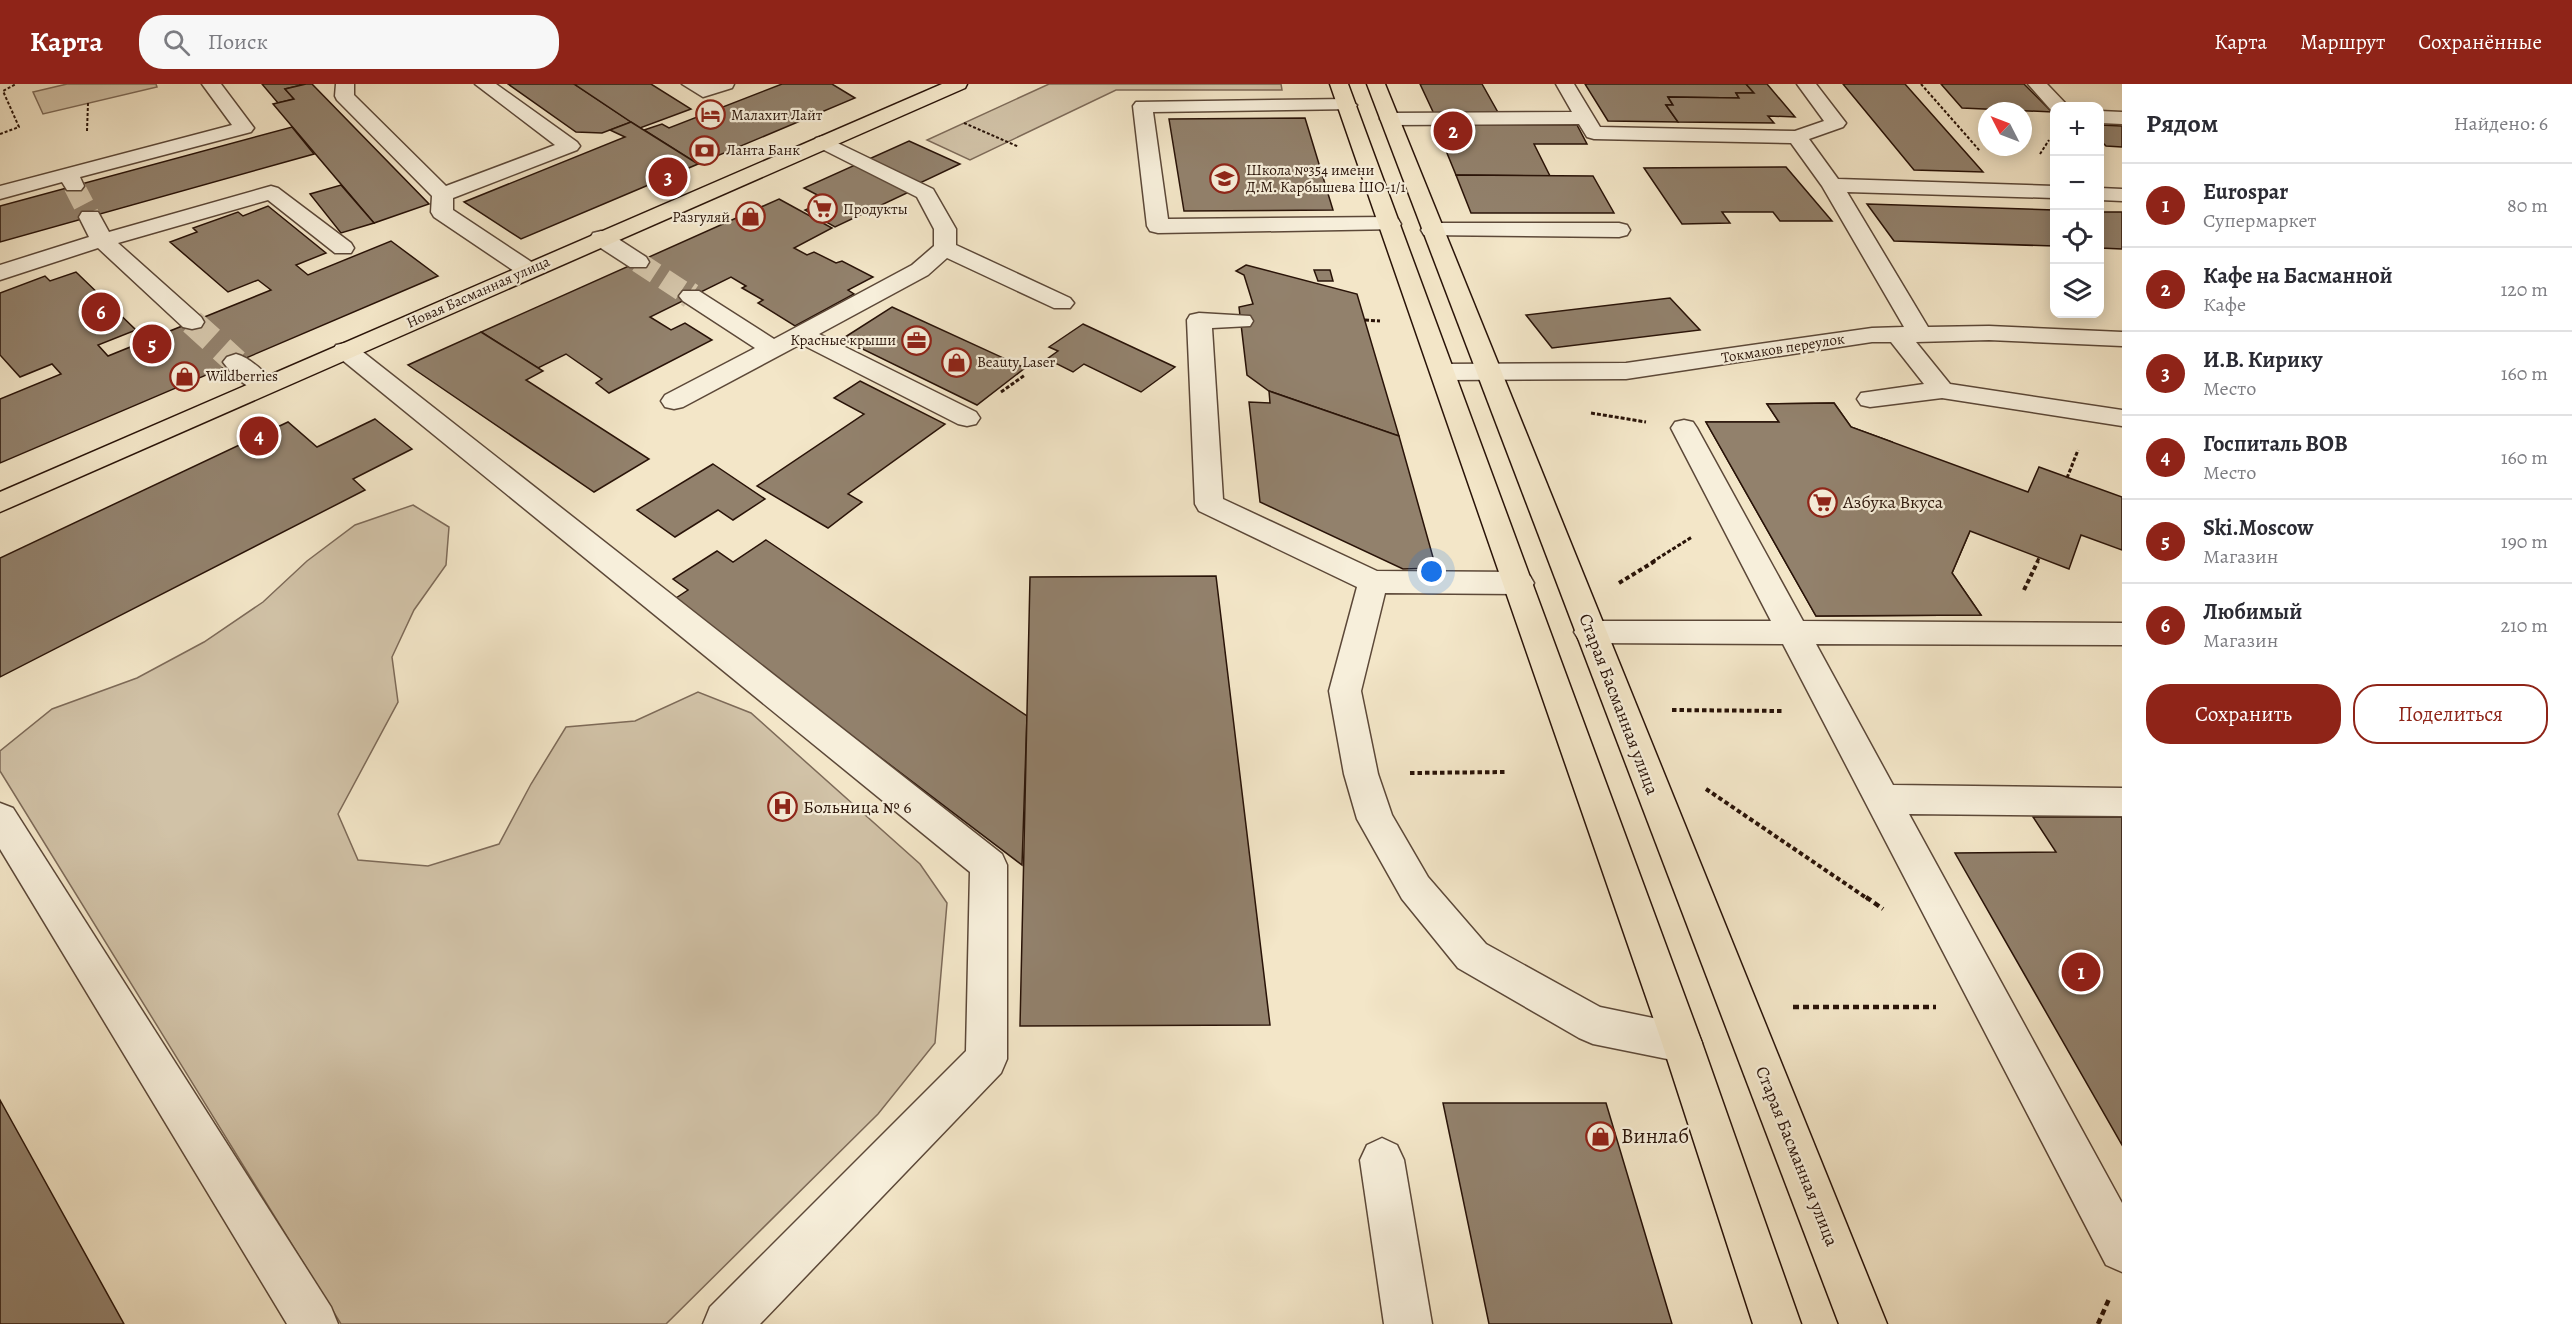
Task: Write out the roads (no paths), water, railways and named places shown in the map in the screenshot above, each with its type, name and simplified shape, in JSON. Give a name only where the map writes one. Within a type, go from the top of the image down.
[{"type":"main road","name":"Новая Басманная улица","points":[[0,503],[601,238],[958,84]]},
{"type":"main road","points":[[1339,84],[1444,372],[1682,1043],[1776,1324]]},
{"type":"main road","name":"Старая Басманная улица","points":[[1376,84],[1863,1324]]},
{"type":"street","points":[[0,193],[71,180],[244,128],[211,84]]},
{"type":"street","points":[[345,84],[344,96],[443,195],[442,212],[528,270]]},
{"type":"street","points":[[443,195],[570,146],[484,84]]},
{"type":"street","points":[[691,84],[703,91],[725,84]]},
{"type":"street","points":[[1565,84],[1594,133],[1797,137],[1836,123],[1806,84]]},
{"type":"street","points":[[2037,84],[2054,102]]},
{"type":"street","points":[[1347,105],[1143,106],[1158,225],[1390,224]]},
{"type":"street","points":[[2104,117],[2122,118]]},
{"type":"street","points":[[1390,119],[1585,118]]},
{"type":"street","points":[[1797,137],[1832,185],[1908,334],[1942,390]]},
{"type":"street","points":[[674,401],[920,270],[945,248],[945,229],[926,193],[823,142]]},
{"type":"street","points":[[1832,185],[2050,192]]},
{"type":"street","points":[[0,273],[102,240],[271,192],[343,248]]},
{"type":"street","points":[[2104,194],[2122,195]]},
{"type":"street","points":[[90,217],[102,240],[192,322]]},
{"type":"street","points":[[1432,230],[1618,230]]},
{"type":"street","points":[[601,238],[638,262]]},
{"type":"street","points":[[945,248],[1062,303]]},
{"type":"street","points":[[691,296],[772,349]]},
{"type":"street","points":[[1241,321],[1199,320],[1209,504],[1373,582],[1519,583]]},
{"type":"street","name":"Токмаков переулок","points":[[1444,372],[1626,371],[1872,335],[1989,333],[2122,339]]},
{"type":"street","points":[[800,334],[967,418]]},
{"type":"street","points":[[345,350],[989,865],[986,1059],[727,1324]]},
{"type":"street","points":[[236,362],[263,386]]},
{"type":"street","points":[[1870,399],[1942,390],[2122,418]]},
{"type":"street","points":[[1684,428],[1795,632],[2122,1249]]},
{"type":"street","points":[[1373,582],[1345,691],[1361,774],[1375,819],[1415,888],[1472,956],[1593,1025],[1682,1043]]},
{"type":"street","points":[[1590,632],[2122,634]]},
{"type":"street","points":[[1883,799],[2122,802]]},
{"type":"street","points":[[0,818],[314,1324]]},
{"type":"street","points":[[1382,1160],[1408,1324]]},
{"type":"tunnel","points":[[74,186],[90,217]]},
{"type":"tunnel","points":[[638,262],[690,296]]},
{"type":"tunnel","points":[[192,322],[236,362]]},
{"type":"place","name":"Малахит Лайт","points":[[710,115]]},
{"type":"place","name":"Кафе на Басманной","points":[[1453,131]]},
{"type":"place","name":"Ланта Банк","points":[[705,150]]},
{"type":"place","name":"И.В. Кирику","points":[[668,177]]},
{"type":"place","name":"Школа №354 имени Д.М. Карбышева ШО-1/1","points":[[1225,179]]},
{"type":"place","name":"Продукты","points":[[822,209]]},
{"type":"place","name":"Разгуляй","points":[[751,217]]},
{"type":"place","name":"Любимый","points":[[101,312]]},
{"type":"place","name":"Красные крыши","points":[[917,340]]},
{"type":"place","name":"Ski.Moscow","points":[[152,344]]},
{"type":"place","name":"Beauty Laser","points":[[956,362]]},
{"type":"place","name":"Wildberries","points":[[185,376]]},
{"type":"place","name":"Госпиталь ВОВ","points":[[259,436]]},
{"type":"place","name":"Азбука Вкуса","points":[[1822,502]]},
{"type":"place","name":"Больница № 6","points":[[782,807]]},
{"type":"place","name":"Eurospar","points":[[2081,972]]},
{"type":"place","name":"Винлаб","points":[[1600,1136]]}]
